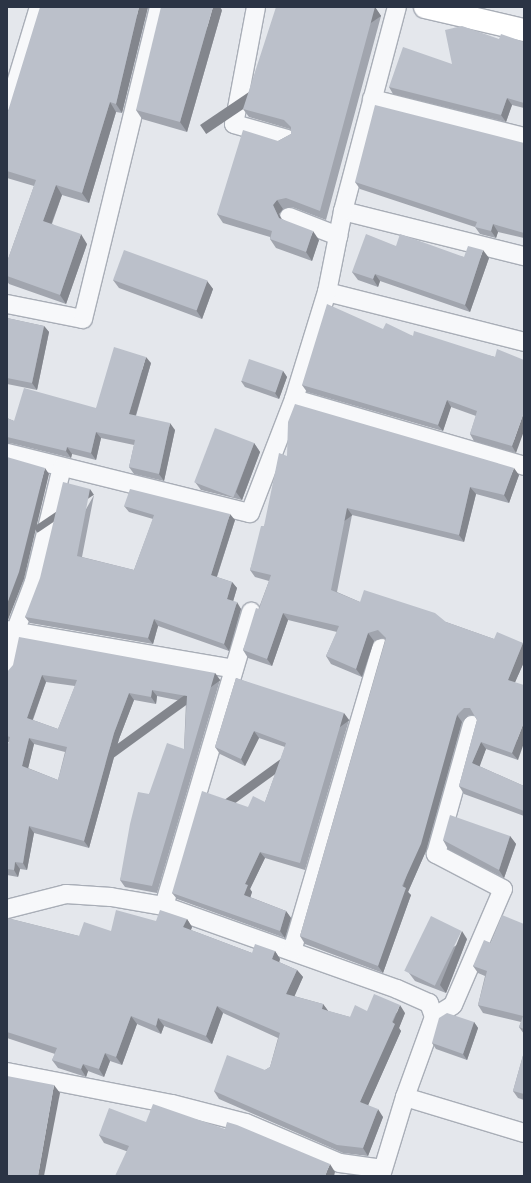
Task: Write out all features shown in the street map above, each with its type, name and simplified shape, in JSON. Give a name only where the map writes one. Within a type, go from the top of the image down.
[{"type":"street","points":[[7,113],[39,7]]},
{"type":"street","points":[[7,304],[83,319],[159,7]]},
{"type":"street","points":[[256,7],[234,124],[287,139]]},
{"type":"street","points":[[7,453],[250,513],[294,399],[327,292],[343,211],[397,7]]},
{"type":"street","points":[[425,7],[524,30]]},
{"type":"street","points":[[372,99],[524,137]]},
{"type":"street","points":[[343,211],[524,256]]},
{"type":"street","points":[[289,217],[338,236]]},
{"type":"street","points":[[327,292],[524,342]]},
{"type":"street","points":[[294,399],[524,466]]},
{"type":"street","points":[[7,670],[11,631],[34,582],[62,467]]},
{"type":"street","points":[[164,906],[251,612]]},
{"type":"street","points":[[11,631],[234,669]]},
{"type":"street","points":[[292,951],[381,648]]},
{"type":"street","points":[[7,1072],[187,1108],[246,1123],[340,1162],[382,1172],[405,1097],[434,1017],[453,1005],[503,889],[436,854],[472,725]]},
{"type":"street","points":[[8,914],[66,894],[111,897],[164,906],[292,951],[429,1003],[434,1017]]},
{"type":"street","points":[[405,1097],[524,1133]]},
{"type":"building","points":[[40,7],[139,7],[116,104],[110,102],[82,193],[56,185],[43,221],[81,234],[60,295],[7,276],[7,262],[36,180],[7,171],[7,111]]},
{"type":"building","points":[[161,7],[213,7],[180,122],[136,110]]},
{"type":"building","points":[[276,7],[375,7],[320,211],[286,198],[277,200],[273,205],[279,218],[313,231],[306,252],[270,239],[272,231],[217,214],[243,130],[278,141],[291,134],[291,127],[284,120],[243,109]]},
{"type":"building","points":[[462,26],[499,39],[501,34],[524,42],[524,103],[507,98],[501,115],[389,87],[403,47],[452,64],[445,30]]},
{"type":"building","points":[[375,105],[524,143],[524,233],[493,224],[491,231],[475,227],[477,222],[355,182]]},
{"type":"building","points":[[366,234],[396,246],[400,234],[464,257],[468,246],[483,250],[465,305],[375,274],[373,279],[352,272]]},
{"type":"building","points":[[124,250],[208,280],[197,311],[113,280]]},
{"type":"building","points":[[327,304],[383,329],[386,323],[413,336],[414,331],[495,357],[497,349],[524,360],[524,412],[512,446],[470,434],[477,411],[447,400],[438,425],[302,385]]},
{"type":"building","points":[[7,318],[44,326],[32,383],[7,378]]},
{"type":"building","points":[[114,347],[146,357],[129,414],[170,423],[159,474],[129,467],[135,440],[96,432],[91,453],[67,447],[66,451],[7,437],[7,418],[14,421],[24,388],[96,408]]},
{"type":"building","points":[[249,359],[283,371],[276,392],[242,381]]},
{"type":"building","points":[[295,404],[514,468],[504,495],[470,487],[459,535],[347,508],[331,590],[360,602],[364,590],[435,613],[446,622],[494,639],[497,632],[523,643],[508,680],[524,685],[524,722],[512,753],[481,742],[472,763],[524,786],[524,811],[459,786],[477,720],[470,708],[464,708],[457,715],[421,844],[402,886],[406,888],[378,966],[300,936],[386,638],[378,630],[368,633],[356,669],[326,656],[339,626],[283,613],[267,659],[243,650],[256,608],[259,609],[271,575],[250,570],[261,526],[264,526],[279,453],[287,456],[288,422]]},
{"type":"building","points":[[215,428],[254,443],[233,497],[194,482]]},
{"type":"building","points":[[7,457],[45,468],[19,572],[7,604]]},
{"type":"building","points":[[63,482],[90,489],[77,556],[134,570],[154,515],[124,506],[130,489],[230,514],[211,575],[232,582],[227,599],[237,602],[224,644],[154,619],[148,638],[25,617],[40,578]]},
{"type":"building","points":[[19,637],[215,673],[152,886],[120,880],[130,824],[138,792],[149,794],[167,743],[184,749],[187,696],[152,690],[151,697],[129,693],[114,733],[84,841],[29,826],[23,863],[15,862],[14,870],[7,869],[7,749],[10,737],[7,736],[7,672],[13,665]],"holes":[[[42,675],[77,680],[58,729],[27,718]],[[29,738],[67,747],[58,780],[22,766]]]},
{"type":"building","points":[[236,678],[344,713],[300,863],[260,852],[245,884],[248,885],[244,895],[286,911],[280,931],[172,893],[202,791],[248,807],[253,796],[265,802],[286,743],[254,731],[241,759],[215,747]]},
{"type":"building","points":[[450,815],[510,836],[499,870],[443,840]]},
{"type":"building","points":[[116,910],[156,921],[160,910],[187,919],[183,927],[252,953],[255,944],[275,951],[272,959],[297,970],[286,994],[323,1004],[322,1009],[350,1017],[355,1005],[367,1011],[374,994],[400,1005],[392,1022],[395,1024],[360,1102],[378,1109],[363,1148],[337,1145],[214,1091],[227,1055],[265,1070],[270,1067],[280,1033],[217,1006],[206,1036],[158,1018],[156,1026],[131,1016],[116,1057],[105,1053],[99,1069],[83,1064],[81,1069],[52,1060],[57,1048],[7,1032],[7,918],[79,936],[84,922],[111,931]]},
{"type":"building","points":[[502,915],[524,924],[524,1029],[519,1027],[523,1016],[478,1005],[487,971],[473,966],[484,940],[491,943]]},
{"type":"building","points":[[431,916],[462,931],[435,986],[404,971]]},
{"type":"building","points":[[447,1013],[474,1022],[463,1054],[432,1043],[439,1018]]},
{"type":"building","points":[[524,1052],[524,1094],[513,1091]]},
{"type":"building","points":[[7,1076],[54,1085],[38,1176],[7,1176]]},
{"type":"building","points":[[153,1104],[225,1129],[227,1122],[237,1125],[330,1164],[325,1176],[115,1176],[129,1146],[99,1135],[109,1108],[146,1122]]}]
